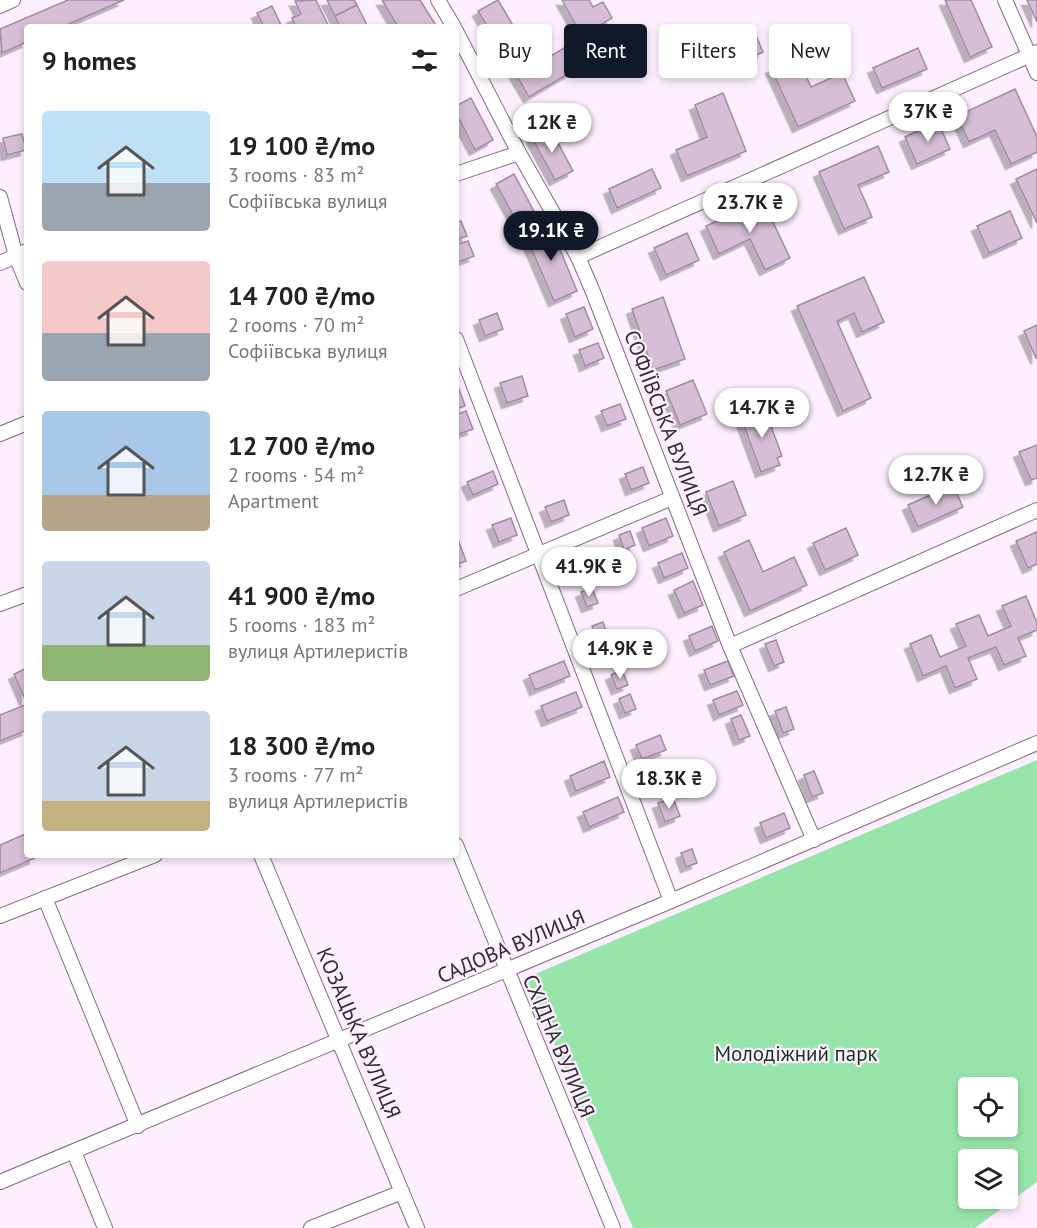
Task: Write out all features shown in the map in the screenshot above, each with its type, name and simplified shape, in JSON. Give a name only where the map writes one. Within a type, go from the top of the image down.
[{"type":"street","points":[[0,6],[13,0]]},
{"type":"street","points":[[438,0],[452,24]]},
{"type":"street","points":[[1005,0],[1033,54],[1037,73]]},
{"type":"street","points":[[578,257],[1033,54]]},
{"type":"street","name":"СОФІЇВСЬКА ВУЛИЦЯ","points":[[462,55],[578,257],[730,646],[814,840]]},
{"type":"street","points":[[459,173],[519,153]]},
{"type":"street","points":[[0,197],[21,253],[24,268]]},
{"type":"street","points":[[0,263],[21,253]]},
{"type":"street","points":[[459,347],[670,901]]},
{"type":"street","points":[[0,434],[24,424]]},
{"type":"street","points":[[459,589],[672,498]]},
{"type":"street","points":[[730,646],[1037,510]]},
{"type":"street","points":[[0,604],[24,595]]},
{"type":"street","name":"САДОВА ВУЛИЦЯ","points":[[0,1182],[506,971],[1037,743]]},
{"type":"street","name":"СХІДНА ВУЛИЦЯ","points":[[459,853],[613,1228]]},
{"type":"street","points":[[0,916],[147,858]]},
{"type":"street","name":"КОЗАЦЬКА ВУЛИЦЯ","points":[[262,858],[417,1228]]},
{"type":"street","points":[[45,898],[138,1126]]},
{"type":"street","points":[[74,1152],[105,1228]]},
{"type":"street","points":[[311,1228],[402,1192]]},
{"type":"green space","name":"Молодіжний парк","points":[[1037,760],[1037,1182],[1018,1196],[1018,1149],[958,1149],[958,1209],[1001,1209],[975,1228],[633,1228],[526,978]]},
{"type":"building","points":[[68,0],[124,0],[69,24],[24,24],[24,43],[2,53],[0,29]]},
{"type":"building","points":[[316,0],[328,24],[295,24],[292,18],[301,14],[295,1]]},
{"type":"building","points":[[327,0],[354,0],[357,5],[335,16]]},
{"type":"building","points":[[382,0],[420,0],[435,24],[396,24]]},
{"type":"building","points":[[498,0],[512,24],[486,24],[478,11]]},
{"type":"building","points":[[562,0],[589,0],[593,7],[603,2],[612,18],[602,24],[575,24]]},
{"type":"building","points":[[945,0],[971,0],[992,47],[970,57]]},
{"type":"building","points":[[1027,0],[1037,0],[1037,22]]},
{"type":"building","points":[[357,5],[366,24],[339,24],[335,16]]},
{"type":"building","points":[[272,6],[281,24],[262,24],[257,13]]},
{"type":"building","points":[[757,38],[763,52],[757,55]]},
{"type":"building","points":[[564,48],[564,76],[529,97],[518,78],[552,78],[552,55]]},
{"type":"building","points":[[918,48],[927,69],[882,88],[873,68]]},
{"type":"building","points":[[776,78],[807,78],[811,87],[831,78],[844,78],[855,101],[798,127]]},
{"type":"building","points":[[1015,89],[1037,137],[1037,152],[1011,164],[995,130],[969,142],[957,116]]},
{"type":"building","points":[[723,93],[746,151],[687,176],[676,150],[707,137],[695,105]]},
{"type":"building","points":[[471,98],[493,140],[475,150],[459,119],[459,104]]},
{"type":"building","points":[[938,122],[950,149],[917,164],[905,137]]},
{"type":"building","points":[[550,128],[573,171],[555,180],[532,138]]},
{"type":"building","points":[[22,134],[24,151],[7,155],[3,138]]},
{"type":"building","points":[[878,146],[889,172],[858,185],[872,217],[844,229],[819,172]]},
{"type":"building","points":[[652,169],[661,188],[617,208],[609,189]]},
{"type":"building","points":[[1037,169],[1037,223],[1016,179]]},
{"type":"building","points":[[514,174],[537,217],[519,226],[496,184]]},
{"type":"building","points":[[762,199],[790,258],[765,270],[750,239],[719,254],[706,226]]},
{"type":"building","points":[[1010,211],[1022,238],[989,253],[977,226]]},
{"type":"building","points":[[459,221],[461,221],[467,236],[459,239]]},
{"type":"building","points":[[550,225],[577,291],[554,301],[525,234]]},
{"type":"building","points":[[687,233],[699,260],[666,275],[654,248]]},
{"type":"building","points":[[468,241],[474,256],[459,262],[459,244]]},
{"type":"building","points":[[864,277],[884,322],[862,332],[854,313],[837,321],[871,398],[843,411],[797,306]]},
{"type":"building","points":[[663,297],[685,359],[653,370],[632,309]]},
{"type":"building","points":[[584,307],[593,329],[575,337],[566,314]]},
{"type":"building","points":[[497,313],[503,329],[485,336],[479,320]]},
{"type":"building","points":[[1037,325],[1037,358],[1036,358],[1024,331]]},
{"type":"building","points":[[598,343],[604,358],[585,366],[579,350]]},
{"type":"building","points":[[522,376],[528,396],[507,403],[500,383]]},
{"type":"building","points":[[693,380],[707,414],[680,425],[666,391]]},
{"type":"building","points":[[459,389],[465,406],[459,408]]},
{"type":"building","points":[[620,404],[626,419],[607,426],[601,411]]},
{"type":"building","points":[[764,407],[782,456],[777,458],[780,465],[761,472],[740,415]]},
{"type":"building","points":[[466,411],[473,429],[459,434],[459,414]]},
{"type":"building","points":[[1037,445],[1037,478],[1031,480],[1019,452]]},
{"type":"building","points":[[643,467],[649,483],[631,490],[625,474]]},
{"type":"building","points":[[493,471],[498,484],[473,495],[467,482]]},
{"type":"building","points":[[733,481],[746,515],[719,526],[706,492]]},
{"type":"building","points":[[953,485],[963,507],[918,527],[908,505]]},
{"type":"building","points":[[564,500],[569,515],[551,522],[545,507]]},
{"type":"building","points":[[511,518],[517,535],[499,542],[492,525]]},
{"type":"building","points":[[666,518],[673,536],[649,546],[642,528]]},
{"type":"building","points":[[846,528],[858,555],[825,570],[813,543]]},
{"type":"building","points":[[630,531],[635,545],[624,550],[619,535]]},
{"type":"building","points":[[1037,532],[1037,564],[1028,568],[1016,541]]},
{"type":"building","points":[[749,540],[763,572],[794,557],[807,585],[750,611],[724,552]]},
{"type":"building","points":[[459,542],[466,561],[459,564]]},
{"type":"building","points":[[582,549],[588,563],[571,570],[565,556]]},
{"type":"building","points":[[682,553],[688,568],[664,578],[658,563]]},
{"type":"building","points":[[693,581],[703,605],[684,613],[674,590]]},
{"type":"building","points":[[592,588],[598,603],[587,607],[581,592]]},
{"type":"building","points":[[1026,596],[1037,623],[1037,630],[1018,638],[1026,656],[1004,665],[996,647],[968,658],[977,679],[955,688],[946,666],[923,676],[910,644],[931,635],[940,657],[966,646],[956,624],[979,615],[988,636],[1011,626],[1002,606]]},
{"type":"building","points":[[603,622],[608,637],[597,641],[592,626]]},
{"type":"building","points":[[712,626],[718,641],[695,651],[689,636]]},
{"type":"building","points":[[776,640],[784,662],[774,666],[765,644]]},
{"type":"building","points":[[564,661],[570,676],[535,690],[529,675]]},
{"type":"building","points":[[728,661],[734,676],[710,685],[704,670]]},
{"type":"building","points":[[24,669],[24,697],[14,674]]},
{"type":"building","points":[[622,670],[628,685],[617,689],[611,675]]},
{"type":"building","points":[[737,691],[743,705],[719,715],[713,700]]},
{"type":"building","points":[[576,692],[582,707],[547,721],[541,706]]},
{"type":"building","points":[[630,694],[636,709],[625,713],[619,699]]},
{"type":"building","points":[[24,705],[24,731],[0,741],[0,715]]},
{"type":"building","points":[[786,707],[794,729],[783,733],[775,711]]},
{"type":"building","points":[[741,715],[750,736],[739,740],[731,719]]},
{"type":"building","points":[[660,735],[666,750],[642,759],[636,745]]},
{"type":"building","points":[[604,761],[610,777],[576,791],[570,776]]},
{"type":"building","points":[[814,771],[823,793],[812,797],[804,775]]},
{"type":"building","points":[[618,797],[624,812],[589,827],[583,812]]},
{"type":"building","points":[[673,798],[680,816],[665,822],[658,803]]},
{"type":"building","points":[[784,813],[790,828],[766,838],[760,823]]},
{"type":"building","points":[[24,834],[24,858],[35,858],[0,873],[0,845]]},
{"type":"building","points":[[692,849],[697,863],[686,867],[681,853]]}]
